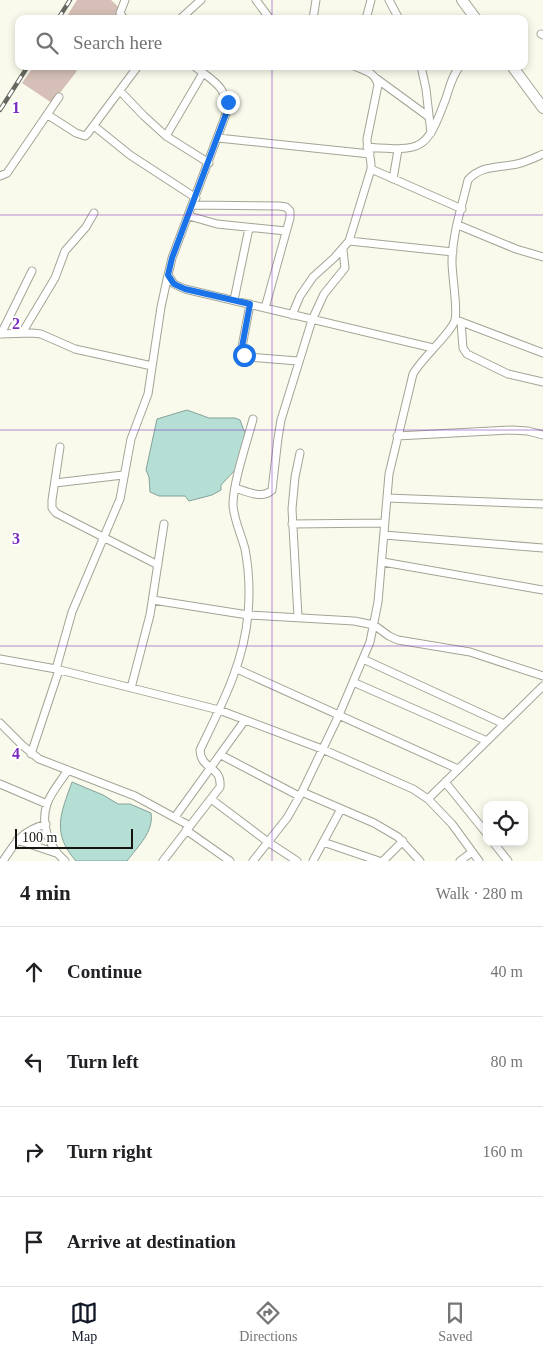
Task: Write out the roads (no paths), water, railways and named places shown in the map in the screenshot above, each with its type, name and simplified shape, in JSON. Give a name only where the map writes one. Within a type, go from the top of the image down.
[{"type":"street","points":[[121,15],[120,13],[125,0]]},
{"type":"street","points":[[184,15],[201,0]]},
{"type":"street","points":[[256,0],[267,15]]},
{"type":"street","points":[[314,15],[316,0]]},
{"type":"street","points":[[367,15],[371,0]]},
{"type":"street","points":[[389,0],[397,15]]},
{"type":"street","points":[[462,0],[473,15]]},
{"type":"street","points":[[48,115],[81,136],[88,133],[135,70]]},
{"type":"street","points":[[31,754],[58,670],[72,612],[120,499],[131,439],[148,394],[161,307],[172,258],[226,114],[228,102],[223,90],[199,70]]},
{"type":"street","points":[[364,70],[372,73],[429,118]]},
{"type":"street","points":[[422,70],[431,134]]},
{"type":"street","points":[[218,138],[369,150],[416,148],[424,143],[431,134],[458,70]]},
{"type":"street","points":[[515,70],[543,108]]},
{"type":"street","points":[[166,136],[203,73]]},
{"type":"street","points":[[292,315],[300,296],[313,277],[343,250],[349,241],[371,169],[368,132],[376,94],[376,78]]},
{"type":"street","points":[[120,91],[166,136],[208,163]]},
{"type":"street","points":[[0,176],[7,172],[48,115],[59,96]]},
{"type":"street","points":[[94,126],[194,202],[286,207],[290,211],[265,308]]},
{"type":"street","points":[[393,178],[398,150]]},
{"type":"street","points":[[543,154],[517,164],[475,172],[468,180],[453,252],[458,321],[463,348],[467,354],[508,374],[543,382]]},
{"type":"street","points":[[371,169],[462,209]]},
{"type":"street","points":[[22,333],[55,278],[64,251],[86,228],[94,213]]},
{"type":"street","points":[[189,216],[207,222],[286,231]]},
{"type":"street","points":[[458,225],[516,249],[543,256]]},
{"type":"street","points":[[234,300],[249,228]]},
{"type":"street","points":[[349,241],[453,252]]},
{"type":"street","points":[[235,488],[261,495],[268,494],[272,490],[278,438],[298,361],[312,320],[324,294],[345,268],[343,250]]},
{"type":"street","points":[[32,271],[1,334],[41,334],[75,349],[152,366]]},
{"type":"street","points":[[168,275],[174,284],[185,289],[432,348]]},
{"type":"street","points":[[250,304],[242,347],[244,355],[298,361]]},
{"type":"street","points":[[253,861],[288,818],[301,794],[363,659],[374,625],[383,562],[389,474],[412,374],[432,348],[458,321]]},
{"type":"street","points":[[458,321],[543,353]]},
{"type":"street","points":[[163,861],[220,787],[218,774],[200,758],[200,750],[237,670],[248,615],[249,580],[244,548],[233,504],[235,488],[253,419]]},
{"type":"street","points":[[397,436],[512,430],[528,431],[543,435]]},
{"type":"street","points":[[60,447],[52,508],[56,513],[158,566]]},
{"type":"street","points":[[298,617],[292,524],[293,493],[300,453]]},
{"type":"street","points":[[55,484],[123,475]]},
{"type":"street","points":[[386,498],[543,504]]},
{"type":"street","points":[[292,524],[385,523]]},
{"type":"street","points":[[131,688],[153,600],[164,524]]},
{"type":"street","points":[[384,535],[543,548]]},
{"type":"street","points":[[383,562],[543,590]]},
{"type":"street","points":[[153,600],[248,615],[354,621],[374,625],[398,640],[470,652],[543,676]]},
{"type":"street","points":[[0,659],[58,670],[219,710],[322,749],[413,789],[428,799],[452,824],[479,861]]},
{"type":"street","points":[[363,659],[504,724]]},
{"type":"street","points":[[237,670],[458,769]]},
{"type":"street","points":[[353,682],[487,741]]},
{"type":"street","points":[[428,799],[543,686]]},
{"type":"street","points":[[175,817],[245,720]]},
{"type":"street","points":[[0,723],[31,754],[39,759],[135,796],[175,817],[230,861]]},
{"type":"street","points":[[221,755],[301,794],[374,823],[403,841],[420,861]]},
{"type":"street","points":[[65,861],[56,853],[49,840],[46,824],[47,804],[68,770]]},
{"type":"street","points":[[445,782],[483,829]]},
{"type":"street","points":[[0,784],[47,804]]},
{"type":"street","points":[[211,799],[268,842],[297,861]]},
{"type":"street","points":[[313,861],[341,809]]},
{"type":"street","points":[[3,861],[17,840],[27,830],[46,824]]},
{"type":"street","points":[[17,840],[56,853]]},
{"type":"street","points":[[383,861],[403,841]]},
{"type":"street","points":[[323,842],[379,861]]},
{"type":"street","points":[[496,846],[508,861]]},
{"type":"street","points":[[460,861],[472,852]]},
{"type":"water","points":[[187,410],[209,418],[235,418],[240,420],[246,436],[235,470],[221,485],[221,490],[212,495],[189,501],[185,496],[159,496],[150,492],[149,477],[146,470],[157,419]]},
{"type":"water","points":[[72,782],[103,795],[118,804],[130,804],[151,813],[148,833],[127,861],[76,861],[68,851],[63,841],[60,823],[64,803]]},
{"type":"railway","points":[[61,15],[70,0]]},
{"type":"railway","points":[[0,110],[25,70]]}]
